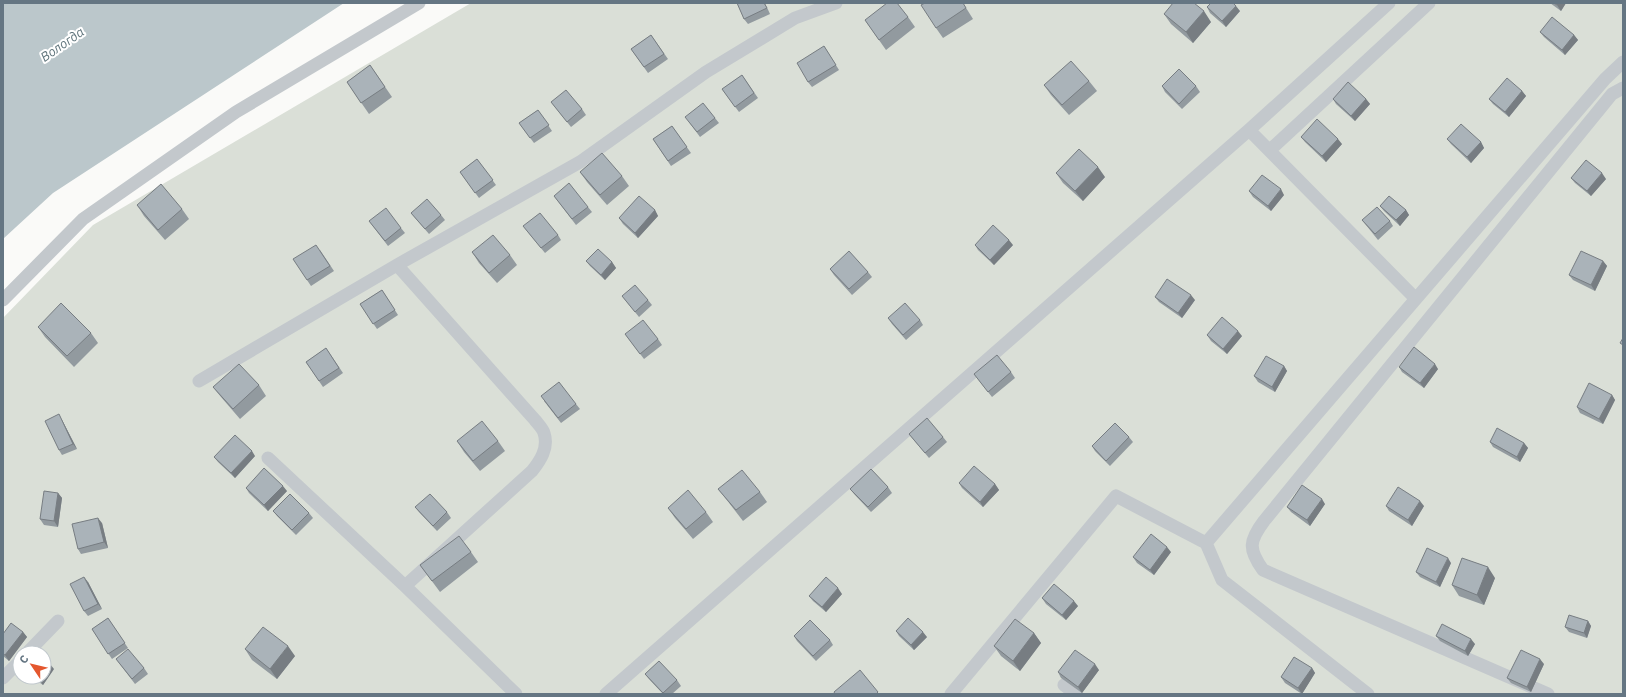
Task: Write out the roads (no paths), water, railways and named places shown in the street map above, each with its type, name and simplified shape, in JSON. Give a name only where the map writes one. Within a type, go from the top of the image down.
[{"type":"lane","points":[[3,300],[83,219],[236,112],[419,3]]},
{"type":"lane","points":[[199,381],[397,265],[580,162],[706,72],[795,18],[836,3]]},
{"type":"lane","points":[[606,694],[1249,130],[1390,3]]},
{"type":"lane","points":[[1270,150],[1429,3]]},
{"type":"lane","points":[[1206,543],[1605,79],[1623,62]]},
{"type":"lane","points":[[1548,694],[1263,570],[1254,558],[1251,544],[1256,532],[1269,515],[1612,94],[1623,88]]},
{"type":"lane","points":[[1249,130],[1416,299]]},
{"type":"lane","points":[[397,265],[535,420],[544,433],[546,445],[541,460],[532,471],[405,586]]},
{"type":"lane","points":[[268,458],[405,586],[516,694]]},
{"type":"lane","points":[[951,694],[1116,496],[1206,543],[1222,580],[1368,694]]},
{"type":"lane","points":[[35,645],[58,621]]},
{"type":"lane","points":[[3,678],[12,669]]},
{"type":"lane","points":[[1064,685],[1076,694]]},
{"type":"water","name":"Вологда","points":[[3,3],[344,3],[53,193],[3,239]]}]
